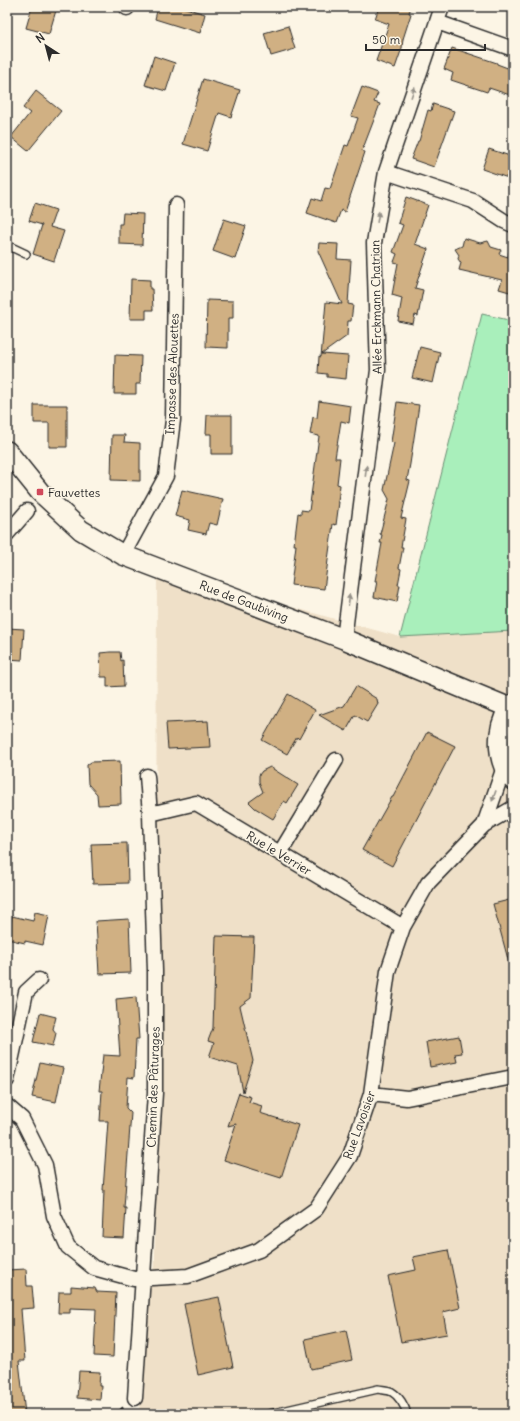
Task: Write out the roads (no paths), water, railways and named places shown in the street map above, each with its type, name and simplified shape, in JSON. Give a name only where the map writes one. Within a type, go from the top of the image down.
[{"type":"main road","name":"Rue de Gaubiving","points":[[7,451],[40,492],[81,530],[123,555],[344,639],[511,706]]},
{"type":"main road","points":[[509,773],[499,747],[501,727],[511,706]]},
{"type":"street","name":"Allée Erckmann Chatrian","points":[[344,639],[378,370],[374,243],[386,172],[442,7]]},
{"type":"street","points":[[437,22],[513,49]]},
{"type":"street","points":[[386,172],[473,201],[504,221],[513,225]]},
{"type":"street","name":"Impasse des Alouettes","points":[[123,555],[166,476],[172,420],[176,205]]},
{"type":"street","points":[[7,534],[27,511]]},
{"type":"street","points":[[280,853],[336,760]]},
{"type":"street","name":"Rue Lavoisier","points":[[484,825],[509,773]]},
{"type":"street","name":"Chemin des Pâturages","points":[[135,1398],[155,1093],[155,971],[150,814],[147,776]]},
{"type":"street","name":"Rue le Verrier","points":[[150,814],[196,803],[403,927]]},
{"type":"street","name":"Rue Lavoisier","points":[[7,1106],[22,1118],[46,1165],[54,1216],[68,1246],[94,1268],[134,1279],[188,1276],[259,1250],[316,1209],[350,1156],[372,1094],[388,971],[403,927],[428,882],[484,825],[513,808]]},
{"type":"street","points":[[7,1080],[26,992],[39,980]]},
{"type":"street","points":[[372,1094],[407,1098],[513,1077]]},
{"type":"lane","points":[[7,245],[26,254]]},
{"type":"lane","points":[[269,1414],[378,1389],[391,1392],[396,1396],[405,1408],[407,1414]]},
{"type":"place","name":"Fauvettes","points":[[40,492]]}]
